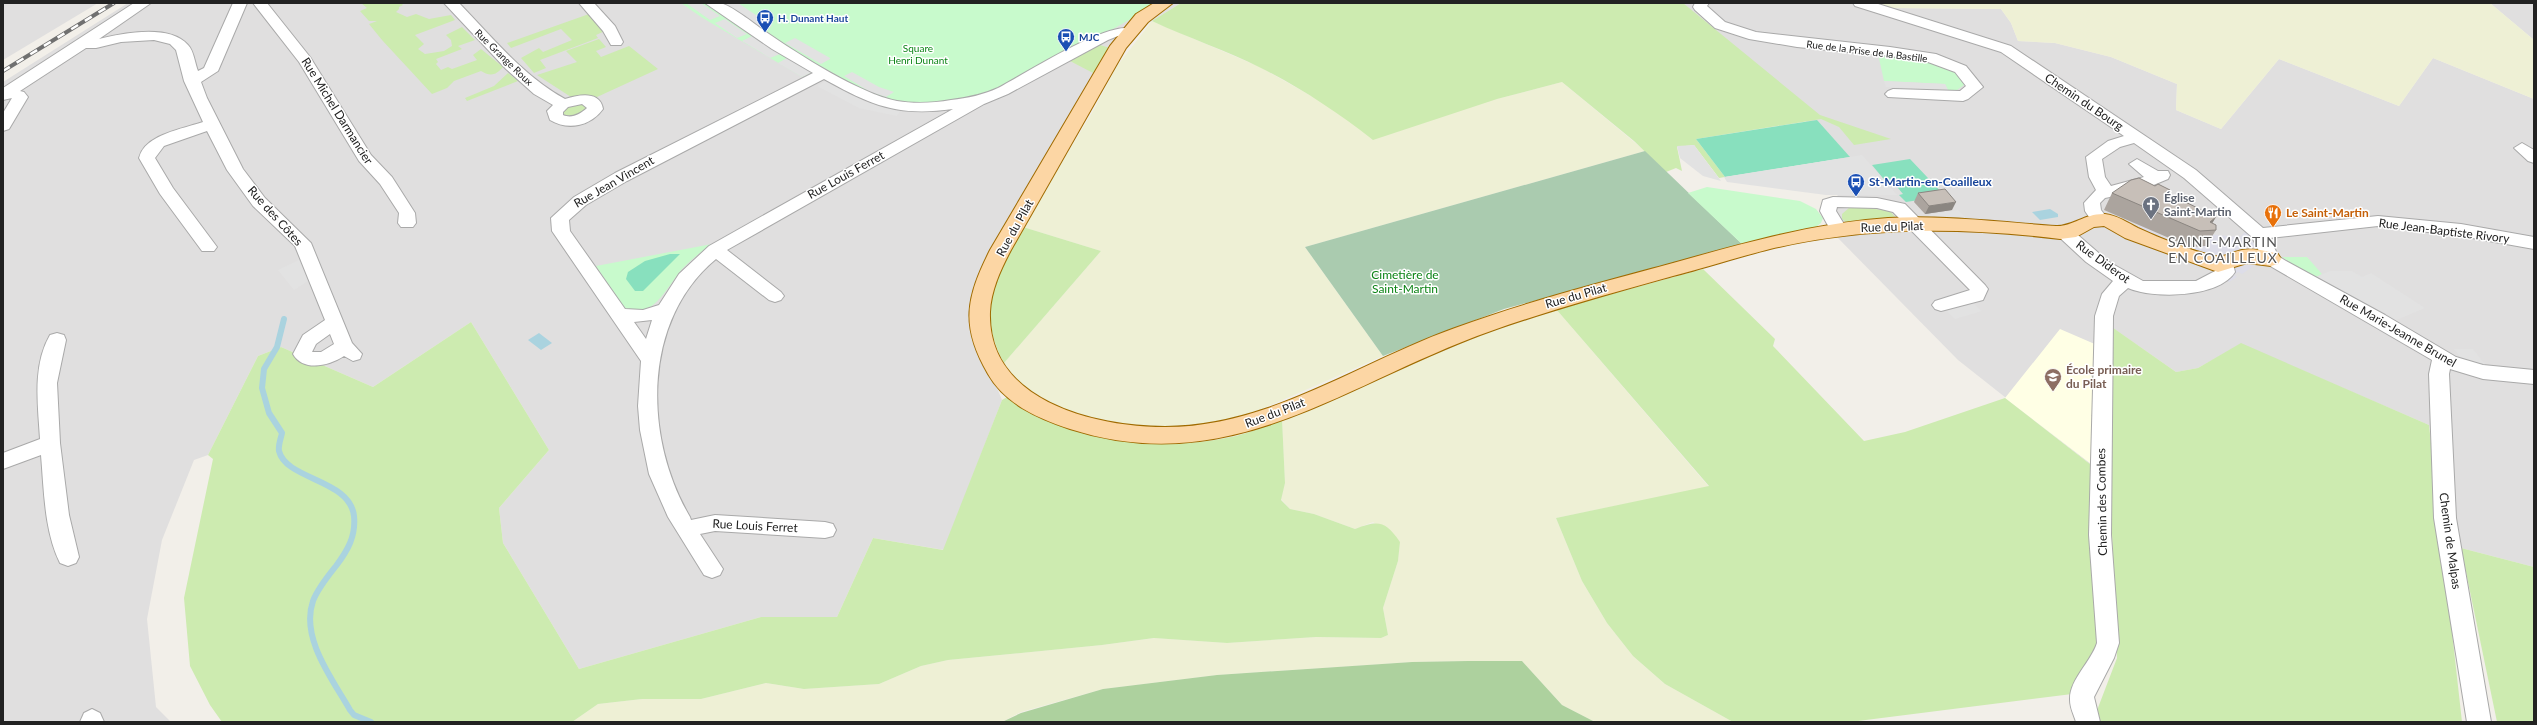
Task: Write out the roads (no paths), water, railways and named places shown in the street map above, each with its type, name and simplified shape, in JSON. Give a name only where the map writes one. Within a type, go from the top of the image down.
[{"type":"main road","name":"Rue du Pilat","points":[[1165,3],[1142,18],[1129,32],[1002,251],[987,281],[979,313],[986,355],[994,372],[1001,380],[1016,394],[1036,406],[1094,428],[1122,434],[1157,436],[1196,435],[1229,429],[1267,418],[1431,346],[1525,311],[1768,245],[1838,229],[1916,225],[1973,226]]},
{"type":"main road","name":"Rue Diderot","points":[[1973,226],[2065,232],[2090,221],[2099,219]]},
{"type":"main road","points":[[2099,219],[2111,221],[2132,233],[2169,245],[2198,259],[2218,265],[2226,264],[2235,258],[2246,256],[2271,259]]},
{"type":"street","points":[[5,94],[144,3]]},
{"type":"street","points":[[192,81],[210,71],[240,3]]},
{"type":"street","name":"Rue Michel Darmancier","points":[[260,3],[305,60],[365,158],[386,181],[407,213],[407,223]]},
{"type":"street","name":"Rue Grange Roux","points":[[451,3],[505,61],[539,91],[563,104]]},
{"type":"street","points":[[586,3],[610,29],[616,42]]},
{"type":"street","points":[[712,3],[777,46],[824,73],[872,99],[898,106],[917,107],[979,101],[1004,92],[1102,37],[1116,32],[1129,32]]},
{"type":"street","name":"Rue de la Prise de la Bastille","points":[[1702,3],[1700,7],[1708,16],[1738,32],[1782,41],[1929,58],[1961,68],[1970,75],[1975,87],[1964,96],[1893,94]]},
{"type":"street","name":"Chemin du Bourg","points":[[1860,3],[1999,46],[2102,113],[2135,138],[2190,174],[2259,234],[2271,259]]},
{"type":"street","name":"Rue des Côtes","points":[[83,44],[96,44],[137,36],[166,37],[175,41],[183,48],[188,58],[192,81],[211,124],[239,175],[259,202],[302,243],[313,266],[334,323],[348,350],[323,358],[313,359],[302,354],[302,348],[308,341],[334,323]]},
{"type":"street","name":"Rue Jean Vincent","points":[[651,361],[561,231],[559,224],[564,213],[580,201],[621,177],[824,73]]},
{"type":"street","points":[[3,126],[20,97],[18,95],[5,94]]},
{"type":"street","name":"Rue Louis Ferret","points":[[712,569],[673,507],[659,474],[652,441],[649,414],[651,361],[666,309],[684,280],[715,250],[979,101]]},
{"type":"street","points":[[917,107],[925,119],[926,131]]},
{"type":"street","points":[[208,247],[166,190],[147,158],[148,154],[158,143],[211,124]]},
{"type":"street","points":[[2106,192],[2094,164],[2096,154],[2114,144],[2135,138]]},
{"type":"street","points":[[2522,148],[2534,158]]},
{"type":"street","points":[[2099,219],[2093,211],[2092,203],[2099,194],[2133,187],[2159,176],[2137,164]]},
{"type":"street","points":[[1838,229],[1828,208],[1829,204],[1841,202],[1890,204],[1906,212],[1916,225],[1979,289],[1977,296],[1941,306]]},
{"type":"street","name":"Rue Jean-Baptiste Rivory","points":[[2259,234],[2359,222],[2378,222],[2461,230],[2534,243]]},
{"type":"street","name":"Rue Diderot","points":[[2065,232],[2125,280],[2147,288],[2193,288],[2220,277],[2226,272],[2226,264]]},
{"type":"street","points":[[715,250],[775,296]]},
{"type":"street","name":"Rue Marie-Jeanne Brunel","points":[[2271,259],[2378,318],[2442,358],[2465,368],[2483,372],[2534,377]]},
{"type":"street","name":"Chemin des Combes","points":[[2088,722],[2082,699],[2084,690],[2106,657],[2108,643],[2100,535],[2104,316],[2111,294],[2125,280]]},
{"type":"street","points":[[619,315],[643,316],[666,309]]},
{"type":"street","points":[[57,340],[49,368],[50,443],[56,509],[60,532],[68,557]]},
{"type":"street","name":"Chemin de Malpas","points":[[2442,358],[2439,374],[2445,518],[2478,722]]},
{"type":"street","points":[[3,461],[50,443]]},
{"type":"street","name":"Rue Louis Ferret","points":[[687,530],[703,524],[715,523],[825,530]]},
{"type":"water","points":[[2050,209],[2058,214],[2058,217],[2040,220],[2032,212]]},
{"type":"water","points":[[539,333],[552,343],[541,350],[528,340]]},
{"type":"waterway","points":[[284,319],[277,347],[264,369],[262,388],[269,413],[282,433],[279,451],[284,461],[293,468],[342,494],[350,504],[354,516],[354,530],[350,542],[340,560],[320,587],[313,601],[310,615],[311,629],[320,658],[350,710],[354,715],[371,722]]},
{"type":"railway","points":[[3,71],[114,3]]},
{"type":"place","name":"H. Dunant Haut","points":[[765,33]]},
{"type":"place","name":"MJC","points":[[1066,52]]},
{"type":"place","name":"St-Martin-en-Coailleux","points":[[1856,197]]},
{"type":"place","name":"Église Saint-Martin","points":[[2151,220]]},
{"type":"place","name":"Le Saint-Martin","points":[[2273,228]]},
{"type":"place","name":"École primaire du Pilat","points":[[2053,392]]},
{"type":"district","name":"SAINT-MARTIN EN COAILLEUX","points":[[2223,250]]},
{"type":"park label","name":"Square Henri Dunant","points":[[918,54]]},
{"type":"park label","name":"Cimetière de Saint-Martin","points":[[1405,282]]}]
